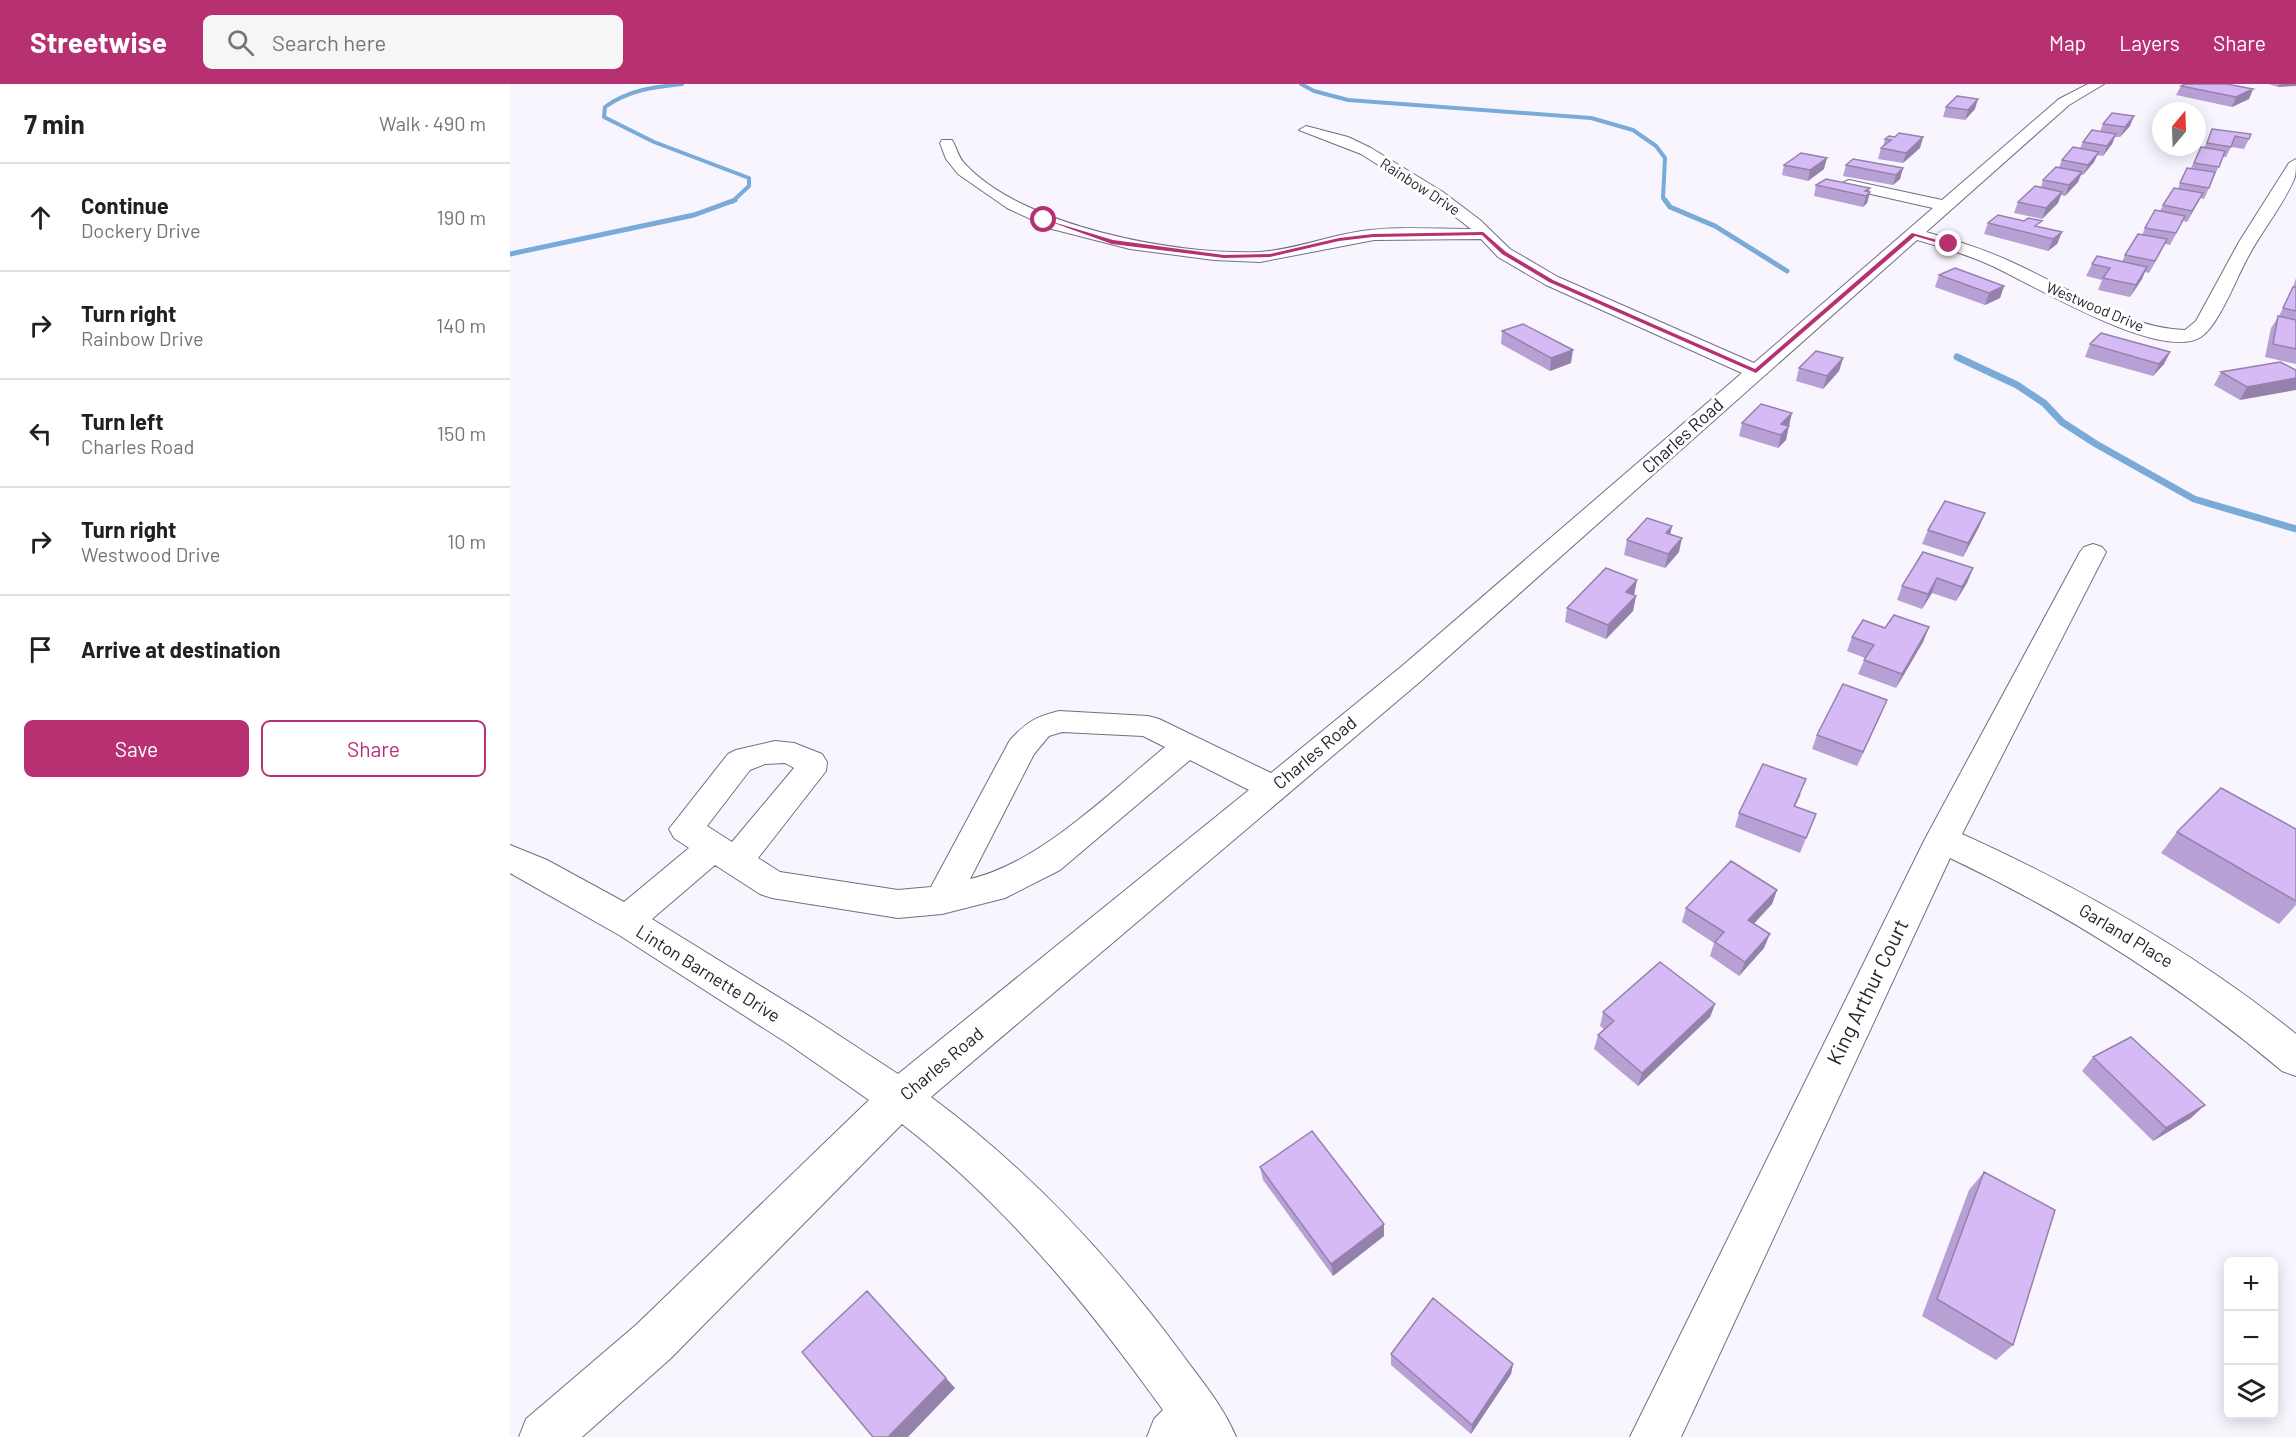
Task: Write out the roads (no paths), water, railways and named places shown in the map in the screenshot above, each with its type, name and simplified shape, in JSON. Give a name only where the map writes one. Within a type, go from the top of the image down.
[{"type":"street","name":"Charles Road","points":[[544,1437],[653,1342],[900,1098],[1412,673],[2064,102],[2098,84]]},
{"type":"street","name":"Rainbow Drive","points":[[1306,129],[1343,140],[1340,140],[1366,151],[1437,195],[1504,253],[1551,281],[1756,371]]},
{"type":"street","points":[[947,143],[950,158],[974,179],[1007,202],[1076,232],[1112,242],[1198,254],[1270,256],[1339,240],[1373,235],[1483,234]]},
{"type":"street","name":"Westwood Drive","points":[[1914,234],[1984,256],[2054,291],[2128,323],[2168,334],[2186,336],[2196,332],[2204,323],[2247,242],[2296,163]]},
{"type":"street","points":[[1849,185],[1947,206]]},
{"type":"street","name":"King Arthur Court","points":[[1655,1437],[1941,838],[2093,552]]},
{"type":"street","points":[[942,900],[1021,747],[1038,729],[1059,721],[1148,726],[1274,788]]},
{"type":"street","points":[[626,922],[725,854],[772,884],[898,904],[942,900],[993,888],[1048,861],[1188,745]]},
{"type":"street","name":"Garland Place","points":[[1941,838],[2025,876],[2113,926],[2191,975],[2296,1058]]},
{"type":"street","name":"Linton Barnette Drive","points":[[510,858],[626,922],[723,982],[900,1098],[959,1144],[1034,1214],[1094,1278],[1151,1351],[1192,1429]]},
{"type":"waterway","points":[[682,84],[632,93],[605,107],[604,117],[654,142],[749,178],[749,186],[734,201]]},
{"type":"waterway","points":[[1301,84],[1314,91],[1348,100],[1591,118],[1633,130],[1656,146],[1665,158],[1663,198],[1666,202]]},
{"type":"waterway","points":[[1665,200],[1670,207],[1715,226],[1787,271]]},
{"type":"waterway","points":[[510,254],[694,215],[734,201]]},
{"type":"waterway","points":[[1957,357],[2017,385],[2044,403],[2062,422],[2096,444],[2194,499],[2296,529]]}]
